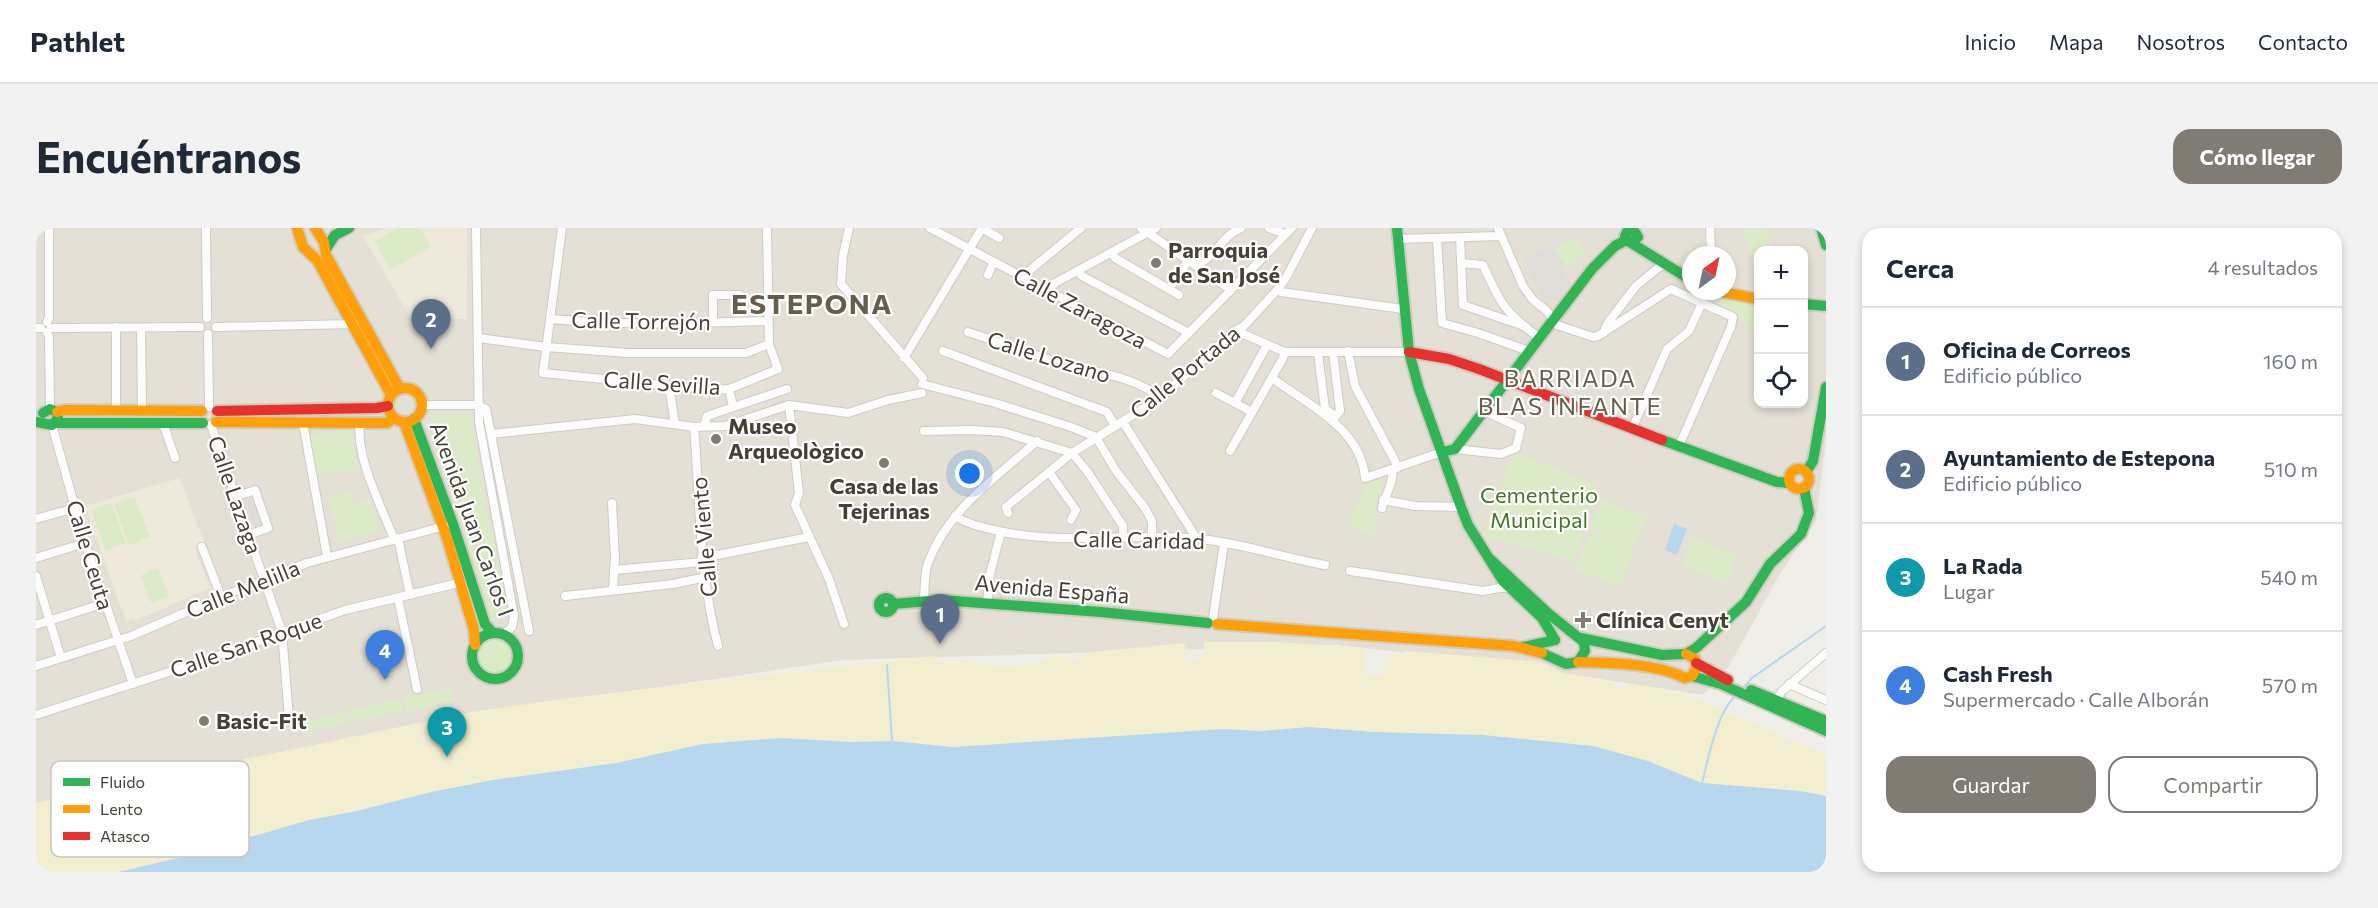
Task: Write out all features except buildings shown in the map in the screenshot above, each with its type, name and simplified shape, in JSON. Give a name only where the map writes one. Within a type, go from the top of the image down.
[{"type":"street","name":"Calle Ceuta","points":[[49,228],[49,318],[44,327],[49,337],[47,417],[85,543],[133,684]]},
{"type":"street","points":[[206,228],[207,318]]},
{"type":"street","points":[[297,228],[303,247],[323,255],[393,397]]},
{"type":"street","points":[[315,228],[321,235],[323,255],[354,324],[393,397]]},
{"type":"street","points":[[323,255],[335,235],[349,228]]},
{"type":"street","points":[[476,228],[476,297],[482,407],[489,476],[511,593],[514,623],[504,634]]},
{"type":"street","points":[[546,347],[562,228]]},
{"type":"street","points":[[479,338],[546,347],[628,353],[746,352],[769,344],[767,228]]},
{"type":"street","points":[[849,228],[843,255],[841,284],[922,381],[1071,427],[1096,437],[1116,471],[1145,508],[1152,521],[1152,537]]},
{"type":"street","name":"Calle Zaragoza","points":[[930,228],[1168,354],[1189,333]]},
{"type":"street","points":[[904,358],[982,228],[999,238]]},
{"type":"street","points":[[1026,279],[1030,270],[1081,228]]},
{"type":"street","points":[[1049,291],[1055,283],[1112,252],[1144,230],[1156,228]]},
{"type":"street","points":[[1197,265],[1205,260],[1230,234],[1241,228]]},
{"type":"street","points":[[1269,228],[1285,234]]},
{"type":"street","points":[[1078,271],[1082,276],[1189,333],[1292,228]]},
{"type":"street","points":[[1455,449],[1599,261],[1631,234],[1648,228]]},
{"type":"street","points":[[1710,228],[1711,246]]},
{"type":"street","points":[[1821,228],[1826,245]]},
{"type":"street","points":[[1144,230],[1231,290]]},
{"type":"street","name":"Calle Portada","points":[[1008,513],[1006,507],[1072,453],[1160,398],[1239,329],[1278,290],[1310,230]]},
{"type":"street","points":[[1555,640],[1542,618],[1504,586],[1491,560],[1468,525],[1461,507],[1409,352],[1403,309],[1398,233],[1437,238],[1460,238],[1499,232],[1523,286],[1533,300],[1547,311],[1557,325],[1593,337],[1671,289],[1731,315],[1734,320],[1679,446]]},
{"type":"street","points":[[1631,234],[1663,264],[1682,275]]},
{"type":"street","points":[[1437,238],[1442,323],[1529,351]]},
{"type":"street","points":[[1460,238],[1463,305],[1524,326]]},
{"type":"street","points":[[1112,252],[1115,258],[1179,295]]},
{"type":"street","points":[[1169,289],[1188,261]]},
{"type":"street","points":[[988,274],[993,262]]},
{"type":"street","points":[[1461,263],[1483,265],[1499,302],[1511,316],[1539,338]]},
{"type":"street","points":[[1604,332],[1606,324],[1636,286],[1663,264]]},
{"type":"street","points":[[1278,290],[1403,309]]},
{"type":"street","points":[[714,322],[713,295],[739,295]]},
{"type":"street","points":[[1736,295],[1754,298]]},
{"type":"street","points":[[1632,429],[1667,349],[1689,331],[1702,303]]},
{"type":"street","points":[[1808,304],[1826,306]]},
{"type":"street","points":[[200,327],[202,321],[207,318]]},
{"type":"street","points":[[200,327],[204,333],[213,332],[216,327],[215,321],[207,318]]},
{"type":"street","name":"Calle Torrejón","points":[[550,319],[585,323],[768,321]]},
{"type":"street","points":[[216,327],[354,324]]},
{"type":"street","points":[[44,327],[200,327]]},
{"type":"street","points":[[116,327],[116,409]]},
{"type":"street","points":[[141,327],[142,409]]},
{"type":"street","points":[[1239,329],[1241,333],[1285,352],[1409,352],[1449,359],[1777,482],[1789,483],[1794,488],[1804,488]]},
{"type":"street","name":"Calle Lozano","points":[[968,332],[1061,363],[1133,382],[1151,390],[1160,398]]},
{"type":"street","name":"Calle Lazaga","points":[[208,334],[210,416],[282,633],[289,718]]},
{"type":"street","name":"Calle Sevilla","points":[[546,347],[543,374],[669,386],[729,389],[778,369],[769,344]]},
{"type":"street","points":[[1234,403],[1267,345]]},
{"type":"street","points":[[943,351],[1107,412],[1114,426]]},
{"type":"street","points":[[1348,351],[1355,386],[1394,469],[1394,477],[1383,504],[1461,507]]},
{"type":"street","points":[[1230,451],[1285,352]]},
{"type":"street","points":[[1333,352],[1340,411],[1334,418]]},
{"type":"street","points":[[1318,353],[1325,409],[1358,450],[1365,478],[1455,449],[1501,454],[1516,447],[1521,428],[1484,411]]},
{"type":"street","points":[[1272,378],[1334,418]]},
{"type":"street","points":[[669,386],[675,424]]},
{"type":"street","points":[[1806,472],[1813,461],[1826,387]]},
{"type":"street","points":[[729,389],[733,406]]},
{"type":"street","points":[[704,426],[707,416],[787,389]]},
{"type":"street","points":[[47,417],[64,410],[142,409],[210,416],[303,423],[387,423],[418,416],[422,405],[415,391],[393,397],[377,408],[210,416],[163,423],[64,424],[47,417]]},
{"type":"street","points":[[491,434],[635,419],[694,427],[725,426],[789,405],[848,413],[888,400],[922,393]]},
{"type":"street","points":[[1216,393],[1252,412]]},
{"type":"street","name":"Avenida Juan Carlos I","points":[[393,397],[448,525],[485,624],[493,633]]},
{"type":"street","points":[[422,405],[482,407]]},
{"type":"street","points":[[789,405],[799,493],[795,505],[829,579],[844,624]]},
{"type":"street","points":[[482,407],[491,434],[529,632]]},
{"type":"street","points":[[1123,422],[1197,539]]},
{"type":"street","points":[[163,423],[175,458]]},
{"type":"street","points":[[303,423],[327,556]]},
{"type":"street","points":[[360,423],[358,435],[362,456],[396,539],[410,595]]},
{"type":"street","name":"Calle Viento","points":[[694,427],[702,560],[718,646]]},
{"type":"street","points":[[924,431],[1003,432],[1072,453],[1123,526],[1123,537]]},
{"type":"street","points":[[924,600],[928,563],[955,516],[1037,441]]},
{"type":"street","points":[[1789,483],[1792,471],[1798,469],[1806,472]]},
{"type":"street","points":[[1049,472],[1076,510],[1071,520]]},
{"type":"street","points":[[1804,488],[1809,481],[1806,472]]},
{"type":"street","points":[[489,476],[499,474]]},
{"type":"street","points":[[1675,673],[1673,663],[1703,643],[1746,602],[1770,564],[1801,534],[1809,513],[1809,503],[1804,488]]},
{"type":"street","points":[[235,496],[255,490],[268,528],[248,535]]},
{"type":"street","points":[[612,503],[613,590]]},
{"type":"street","points":[[36,519],[75,508]]},
{"type":"street","points":[[496,517],[507,515]]},
{"type":"street","name":"Calle Caridad","points":[[955,516],[967,524],[1044,538],[1197,539],[1325,565]]},
{"type":"street","name":"Avenida Juan Carlos I","points":[[448,525],[459,584],[474,630],[474,645]]},
{"type":"street","name":"Calle Melilla","points":[[36,666],[118,641],[264,579],[327,556],[448,525]]},
{"type":"street","points":[[987,603],[990,574],[1001,532]]},
{"type":"street","points":[[614,570],[702,560],[809,537]]},
{"type":"street","points":[[36,558],[85,543]]},
{"type":"street","points":[[1213,622],[1224,543]]},
{"type":"street","points":[[202,547],[221,597]]},
{"type":"street","points":[[1491,560],[1532,599]]},
{"type":"street","points":[[1350,571],[1483,591],[1511,583],[1578,636],[1585,651],[1578,662]]},
{"type":"street","points":[[508,576],[518,574]]},
{"type":"street","points":[[36,576],[61,658]]},
{"type":"street","points":[[565,596],[674,584],[706,577]]},
{"type":"street","name":"Calle San Roque","points":[[36,715],[133,684],[345,610],[459,584]]},
{"type":"street","points":[[511,593],[522,597]]},
{"type":"street","points":[[398,598],[417,689]]},
{"type":"street","name":"Avenida España","points":[[893,604],[924,600],[987,603],[1521,647],[1558,660]]},
{"type":"street","points":[[36,625],[105,603]]},
{"type":"street","points":[[493,633],[504,634],[516,646],[518,657],[512,672],[502,678],[490,678],[477,670],[472,658],[474,645],[480,638],[493,633]]},
{"type":"street","points":[[1723,681],[1692,676],[1681,678],[1675,673],[1615,663],[1566,664],[1558,660],[1553,650],[1555,640],[1562,634],[1640,652],[1683,655],[1723,681],[1826,731]]},
{"type":"street","name":"Avenida España","points":[[1521,647],[1555,640]]},
{"type":"street","points":[[1692,676],[1696,670],[1703,643]]},
{"type":"street","points":[[1777,700],[1780,692],[1826,653]]},
{"type":"street","points":[[1789,684],[1826,700]]},
{"type":"street","points":[[1760,697],[1777,700],[1826,721]]},
{"type":"shaded area","points":[[36,228],[1826,228],[1826,441],[1816,521],[1780,574],[1729,666],[1703,695],[1512,665],[1338,645],[843,660],[592,697],[249,764],[249,761],[51,761],[51,802],[36,805]]},
{"type":"shaded area","points":[[387,228],[467,228],[467,319],[411,319],[363,236]]},
{"type":"shaded area","points":[[1552,245],[1565,267],[1562,270],[1571,285],[1560,299],[1543,299],[1524,261]]},
{"type":"shaded area","points":[[180,478],[204,542],[194,547],[210,588],[135,621],[135,618],[126,622],[85,506]]},
{"type":"shaded area","points":[[262,489],[274,525],[255,531],[244,495]]},
{"type":"green space","points":[[398,228],[420,228],[431,247],[390,270],[375,241]]},
{"type":"green space","points":[[1743,228],[1765,228],[1772,246],[1754,246],[1754,260]]},
{"type":"green space","points":[[1574,237],[1585,255],[1566,267],[1555,249]]},
{"type":"green space","points":[[1719,300],[1754,302],[1754,331],[1735,312],[1717,304]]},
{"type":"green space","points":[[470,413],[490,532],[493,532],[508,614],[492,620],[430,428],[433,422],[430,420],[438,414]]},
{"type":"green space","points":[[351,429],[358,468],[317,475],[310,437]]},
{"type":"green space","name":"Cementerio Municipal","points":[[1514,452],[1597,485],[1574,561],[1483,536]]},
{"type":"green space","points":[[1383,479],[1375,507],[1374,537],[1348,524],[1367,484]]},
{"type":"green space","points":[[350,492],[354,504],[371,500],[379,532],[340,541],[329,497]]},
{"type":"green space","points":[[135,497],[150,537],[129,545],[114,504]]},
{"type":"green space","points":[[1602,499],[1646,518],[1633,548],[1589,529]]},
{"type":"green space","points":[[111,503],[126,543],[106,551],[91,510]]},
{"type":"green space","points":[[1591,533],[1635,551],[1619,587],[1576,569]]},
{"type":"green space","points":[[1693,538],[1737,555],[1727,583],[1682,566]]},
{"type":"green space","points":[[158,568],[169,596],[151,603],[141,575]]},
{"type":"green space","points":[[495,638],[507,643],[512,655],[507,667],[495,672],[483,667],[478,655],[483,643]]},
{"type":"green space","points":[[451,688],[453,701],[406,711],[403,697]]},
{"type":"green space","points":[[399,699],[402,711],[353,722],[350,710]]},
{"type":"green space","points":[[346,711],[349,722],[299,733],[297,723]]},
{"type":"sand","points":[[1204,642],[1276,642],[1365,648],[1364,676],[1384,676],[1385,658],[1393,658],[1393,651],[1402,654],[1405,651],[1542,662],[1564,674],[1610,681],[1615,687],[1623,688],[1629,684],[1685,694],[1826,755],[1826,796],[1800,791],[1702,783],[1593,746],[1483,735],[1374,732],[1310,727],[1261,731],[1223,729],[953,747],[892,741],[851,742],[782,738],[703,744],[616,763],[493,780],[309,820],[249,837],[249,761],[237,761],[471,712],[569,698],[933,656],[942,662],[950,663],[960,658],[989,666],[1004,667],[1033,665],[1053,656],[1073,660],[1092,652],[1184,643],[1188,662],[1204,659]]},
{"type":"sand","points":[[51,800],[51,857],[181,857],[118,872],[36,872],[36,803]]},
{"type":"water","points":[[1674,524],[1687,529],[1677,555],[1665,550]]},
{"type":"water","points":[[1310,727],[1374,732],[1483,735],[1593,746],[1648,761],[1702,783],[1800,791],[1826,796],[1826,872],[118,872],[181,857],[249,857],[249,837],[309,820],[493,780],[616,763],[703,744],[782,738],[851,742],[892,741],[953,747],[1223,729],[1261,731]]},
{"type":"waterway","points":[[1742,689],[1752,678],[1826,626]]},
{"type":"waterway","points":[[887,665],[892,741]]},
{"type":"waterway","points":[[1702,783],[1718,724],[1736,695]]},
{"type":"traffic: fast","points":[[326,249],[335,235],[349,228]]},
{"type":"traffic: fast","points":[[1397,228],[1409,352],[1419,389],[1461,507],[1468,525],[1503,581],[1542,618],[1555,640]]},
{"type":"traffic: fast","points":[[1821,228],[1826,245]]},
{"type":"traffic: fast","points":[[1634,241],[1638,237],[1633,229],[1628,230],[1625,236],[1628,241],[1682,274]]},
{"type":"traffic: fast","points":[[1442,452],[1455,449],[1592,269],[1615,246],[1626,240]]},
{"type":"traffic: fast","points":[[1808,304],[1826,306]]},
{"type":"traffic: fast","points":[[1806,472],[1813,461],[1826,387]]},
{"type":"traffic: fast","points":[[43,413],[50,409],[57,412]]},
{"type":"traffic: fast","points":[[36,422],[52,425],[58,418]]},
{"type":"traffic: fast","points":[[414,419],[453,524],[485,624],[493,633]]},
{"type":"traffic: fast","points":[[56,423],[203,423]]},
{"type":"traffic: fast","points":[[1662,440],[1777,482],[1789,483]]},
{"type":"traffic: fast","points":[[1581,638],[1662,655],[1686,654],[1696,648],[1746,602],[1770,564],[1801,534],[1809,513],[1804,488]]},
{"type":"traffic: fast","points":[[1491,560],[1549,614],[1584,642],[1585,651],[1578,662],[1566,664],[1542,653]]},
{"type":"traffic: fast","points":[[886,598],[891,600],[893,605],[891,610],[886,612],[881,610],[879,605],[881,600],[886,598]]},
{"type":"traffic: fast","points":[[893,604],[941,600],[1208,623]]},
{"type":"traffic: fast","points":[[495,633],[511,640],[518,656],[511,672],[495,679],[479,672],[472,656],[479,640],[495,633]]},
{"type":"traffic: fast","points":[[1523,647],[1555,640]]},
{"type":"traffic: fast","points":[[1692,676],[1721,684],[1826,731]]},
{"type":"traffic: fast","points":[[1751,690],[1826,721]]},
{"type":"traffic: slow","points":[[297,228],[303,247],[317,260],[391,395]]},
{"type":"traffic: slow","points":[[315,228],[324,242],[326,255],[400,389]]},
{"type":"traffic: slow","points":[[1736,295],[1754,298]]},
{"type":"traffic: slow","points":[[405,388],[417,393],[422,405],[417,417],[405,422],[393,417],[388,405],[393,393],[405,388]]},
{"type":"traffic: slow","points":[[57,412],[64,410],[202,411]]},
{"type":"traffic: slow","points":[[216,422],[387,423],[394,418]]},
{"type":"traffic: slow","points":[[404,422],[447,538],[474,630],[475,645]]},
{"type":"traffic: slow","points":[[1795,469],[1803,469],[1809,475],[1809,479],[1809,483],[1803,489],[1795,489],[1789,483],[1789,475],[1795,469]]},
{"type":"traffic: slow","points":[[1217,624],[1514,646],[1542,653]]},
{"type":"traffic: slow","points":[[1578,662],[1661,669],[1685,678],[1692,676],[1697,667],[1695,659],[1686,654]]},
{"type":"traffic: jam","points":[[1409,352],[1449,359],[1479,369],[1662,440]]},
{"type":"traffic: jam","points":[[217,411],[388,406]]},
{"type":"traffic: jam","points":[[1696,663],[1728,680]]},
{"type":"place","name":"Parroquia de San José","points":[[1156,263]]},
{"type":"place","name":"Ayuntamiento de Estepona","points":[[431,349]]},
{"type":"place","name":"Museo Arqueològico","points":[[716,439]]},
{"type":"place","name":"Casa de las Tejerinas","points":[[884,463]]},
{"type":"place","name":"Clínica Cenyt","points":[[1583,620]]},
{"type":"place","name":"Oficina de Correos","points":[[940,644]]},
{"type":"place","name":"Cash Fresh","points":[[385,680]]},
{"type":"place","name":"Basic-Fit","points":[[204,721]]},
{"type":"place","name":"La Rada","points":[[447,757]]},
{"type":"district","name":"ESTEPONA","points":[[812,304]]},
{"type":"district","name":"BARRIADA BLAS INFANTE","points":[[1570,393]]}]
